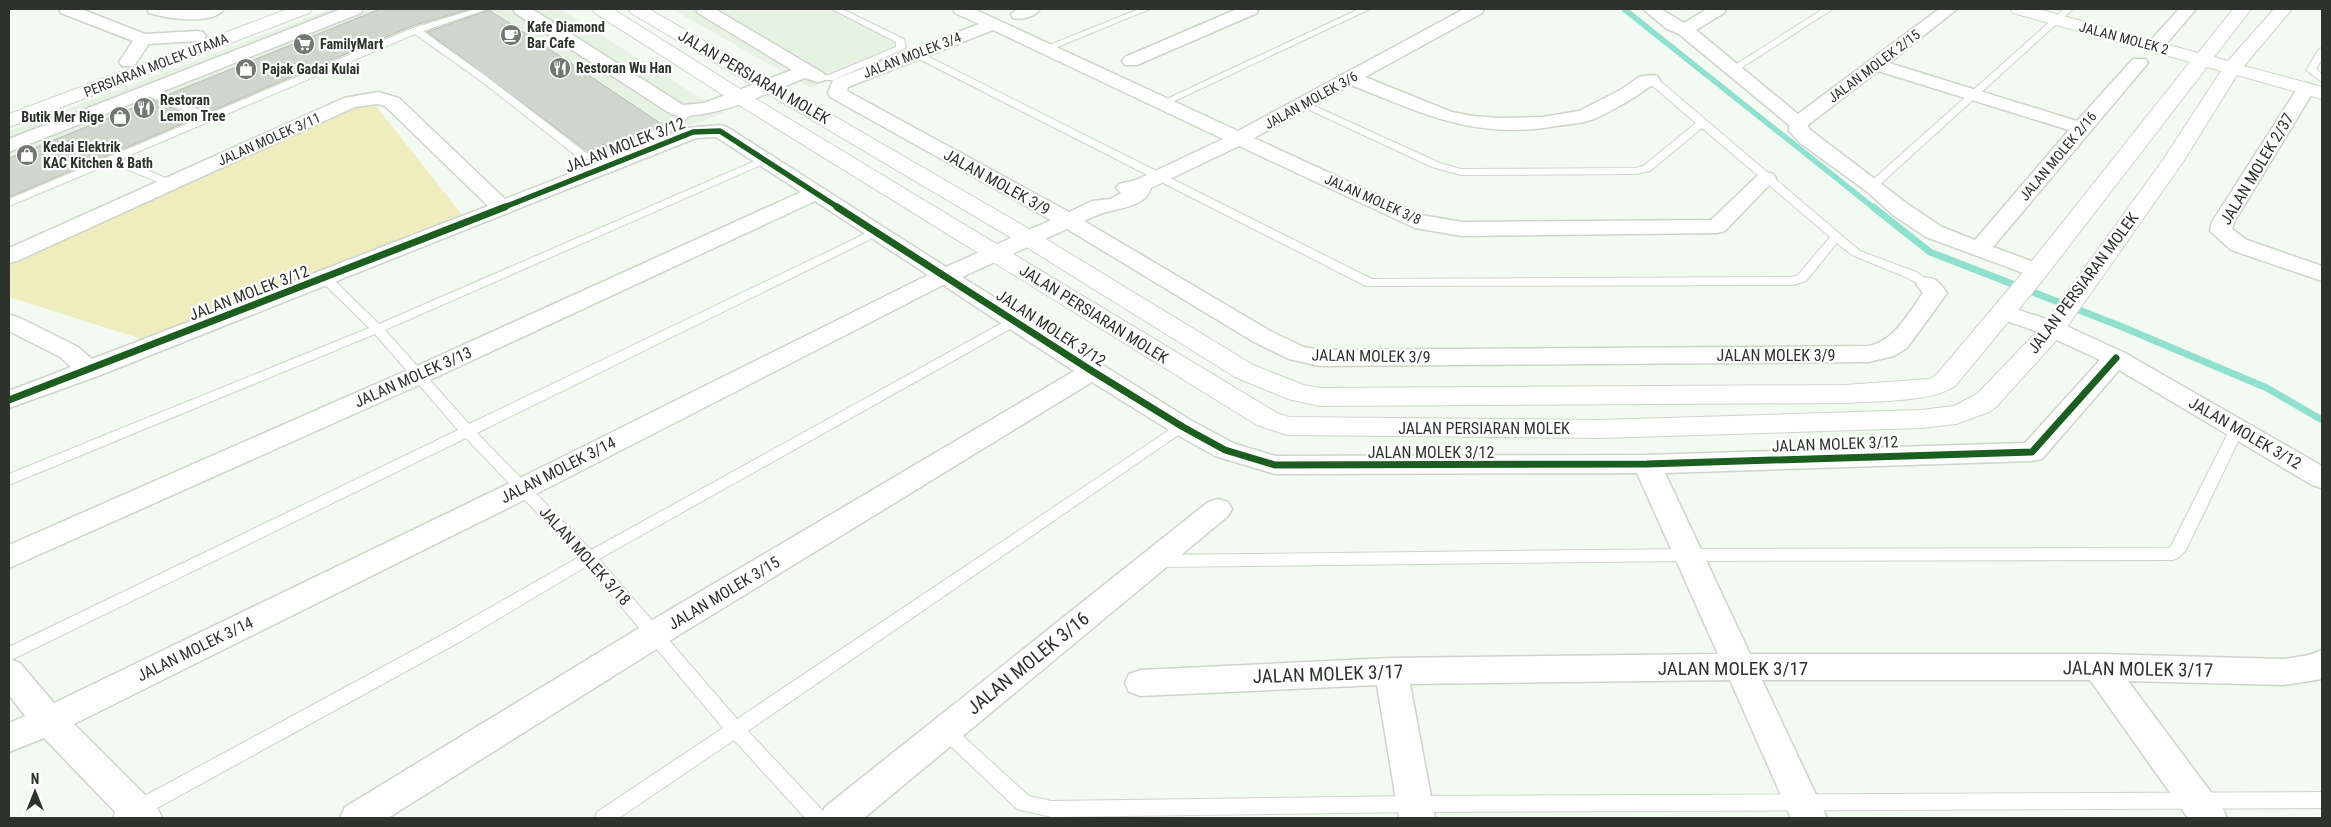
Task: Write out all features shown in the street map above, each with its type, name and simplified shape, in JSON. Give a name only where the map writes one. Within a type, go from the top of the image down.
[{"type":"main road","points":[[9,106],[270,9]]},
{"type":"main road","name":"PERSIARAN MOLEK UTAMA","points":[[9,121],[303,9]]},
{"type":"main road","name":"JALAN PERSIARAN MOLEK","points":[[601,9],[1250,411],[1286,426],[1601,429],[1911,420],[1958,416],[1974,410],[1987,400],[2056,323],[2172,162],[2232,68],[2283,9]]},
{"type":"main road","name":"JALAN PERSIARAN MOLEK","points":[[637,9],[1028,238],[1244,371],[1298,393],[1320,397],[1845,394],[1938,386],[1957,369],[2035,274],[2201,59],[2242,9]]},
{"type":"main road","name":"JALAN MOLEK 2","points":[[2019,9],[2063,14],[2155,46],[2232,68],[2317,87]]},
{"type":"street","points":[[67,9],[143,39],[197,36]]},
{"type":"street","points":[[155,9],[173,16],[192,15],[216,9]]},
{"type":"street","points":[[9,146],[355,9]]},
{"type":"street","points":[[521,9],[678,110],[689,111],[709,108],[768,86],[813,74]]},
{"type":"street","points":[[704,9],[813,74]]},
{"type":"street","name":"JALAN MOLEK 3/8","points":[[961,9],[1415,221],[1462,229],[1718,226],[1766,178]]},
{"type":"street","points":[[1131,61],[1251,9]]},
{"type":"street","points":[[1651,9],[1673,25],[1684,30],[1798,123],[1799,131],[1807,139],[1872,186],[1901,210],[1934,232],[1979,249],[2035,274]]},
{"type":"street","points":[[1684,30],[1718,9]]},
{"type":"street","name":"JALAN MOLEK 2/15","points":[[1798,123],[1949,9]]},
{"type":"street","points":[[2155,46],[2188,9]]},
{"type":"street","name":"JALAN MOLEK 3/6","points":[[1068,220],[1100,206],[1114,205],[1140,192],[1150,181],[1304,105],[1467,10]]},
{"type":"street","name":"JALAN MOLEK 3/4","points":[[837,93],[840,84],[994,24]]},
{"type":"street","points":[[128,62],[143,39]]},
{"type":"street","name":"JALAN MOLEK 2/16","points":[[1979,249],[2081,128],[2139,64]]},
{"type":"street","points":[[1877,65],[2081,128]]},
{"type":"street","points":[[1350,78],[1446,116],[1472,122],[1500,124],[1542,123],[1584,116],[1629,93],[1645,81],[1651,80]]},
{"type":"street","name":"JALAN MOLEK 2/37","points":[[2317,87],[2223,222],[2221,231],[2238,245],[2322,274]]},
{"type":"street","name":"JALAN MOLEK 3/9","points":[[837,93],[1068,220],[1263,337],[1298,354],[1320,358],[1868,354],[1885,351],[1898,343],[1935,293],[1928,284]]},
{"type":"street","name":"JALAN MOLEK 3/11","points":[[9,256],[351,102],[378,98],[392,102],[502,208]]},
{"type":"street","name":"JALAN MOLEK 3/12","points":[[9,400],[325,278],[693,132],[720,131],[1014,321],[1183,427],[1225,450],[1275,465],[1648,464],[2032,452],[2116,358]]},
{"type":"street","name":"JALAN MOLEK 3/13","points":[[9,557],[419,375],[816,193]]},
{"type":"street","name":"JALAN MOLEK 3/14","points":[[9,738],[49,721],[522,489],[944,276],[1068,220]]},
{"type":"street","name":"JALAN MOLEK 3/12","points":[[2008,306],[2056,323],[2322,478]]},
{"type":"street","points":[[9,322],[69,352],[89,370]]},
{"type":"street","name":"JALAN MOLEK 3/15","points":[[358,818],[655,634],[1092,370]]},
{"type":"street","points":[[1648,464],[1805,810]]},
{"type":"street","name":"JALAN MOLEK 3/16","points":[[838,818],[1218,509]]},
{"type":"street","name":"JALAN MOLEK 3/17","points":[[1141,683],[1391,671],[1741,667],[2099,667],[2284,672],[2318,667],[2322,663]]},
{"type":"street","points":[[2099,667],[2203,809]]},
{"type":"street","points":[[1391,671],[1416,811]]},
{"type":"street","points":[[9,672],[49,721],[134,816]]},
{"type":"lane","points":[[9,203],[416,30],[484,9]]},
{"type":"lane","points":[[813,74],[830,78],[901,48],[901,41],[836,9]]},
{"type":"lane","points":[[1048,48],[1146,9]]},
{"type":"lane","points":[[1161,104],[1366,9]]},
{"type":"lane","points":[[1732,70],[1829,9]]},
{"type":"lane","points":[[1872,186],[2063,14]]},
{"type":"lane","points":[[416,30],[484,79],[583,156],[596,156],[633,143],[669,127],[689,111]]},
{"type":"lane","points":[[2317,87],[2310,70],[2322,50]]},
{"type":"lane","points":[[916,54],[1006,98],[1150,181],[1363,280],[1380,284],[1793,280],[1802,278],[1836,237]]},
{"type":"lane","points":[[1651,80],[1657,83],[1856,253],[1912,275],[1928,284]]},
{"type":"lane","points":[[147,92],[210,118]]},
{"type":"lane","points":[[1304,105],[1436,165],[1461,172],[1636,171],[1646,169],[1702,123]]},
{"type":"lane","points":[[112,159],[171,184]]},
{"type":"lane","points":[[9,480],[377,329],[764,160]]},
{"type":"lane","points":[[9,654],[877,232]]},
{"type":"lane","name":"JALAN MOLEK 3/18","points":[[325,278],[377,329],[468,432],[589,558],[735,729],[817,818]]},
{"type":"lane","points":[[134,816],[457,635],[589,558],[1014,321]]},
{"type":"lane","points":[[604,818],[1183,427]]},
{"type":"lane","points":[[1152,561],[2173,554],[2178,550],[2237,429]]},
{"type":"lane","points":[[946,731],[1024,803],[1051,809],[1416,811],[2203,809],[2322,800]]},
{"type":"shaded area","points":[[331,9],[560,9],[724,113],[592,161],[412,34],[9,204],[9,131]]},
{"type":"shaded area","points":[[672,9],[835,9],[909,47],[811,88]]},
{"type":"shaded area","points":[[376,106],[463,216],[145,340],[9,297],[9,264],[350,108]]},
{"type":"building","points":[[380,9],[470,9],[412,26],[209,112],[167,95]]},
{"type":"building","points":[[489,10],[663,125],[615,145],[587,151],[427,32]]},
{"type":"building","points":[[153,100],[196,118],[9,197],[9,158]]},
{"type":"waterway","points":[[1624,9],[1874,208]]},
{"type":"waterway","points":[[1873,207],[1930,252],[2120,326],[2267,388],[2322,420]]},
{"type":"cycle path","points":[[9,400],[325,278],[693,132],[720,131],[1092,371],[1183,427],[1225,450],[1275,465],[1647,464],[2032,452],[2116,358]]},
{"type":"place","name":"Kafe Diamond Bar Cafe","points":[[511,35]]},
{"type":"place","name":"FamilyMart","points":[[304,44]]},
{"type":"place","name":"Restoran Wu Han","points":[[560,68]]},
{"type":"place","name":"Pajak Gadai Kulai","points":[[246,69]]},
{"type":"place","name":"Restoran Lemon Tree","points":[[144,108]]},
{"type":"place","name":"Butik Mer Rige","points":[[120,117]]},
{"type":"place","name":"Kedai Elektrik KAC Kitchen & Bath","points":[[27,155]]}]
